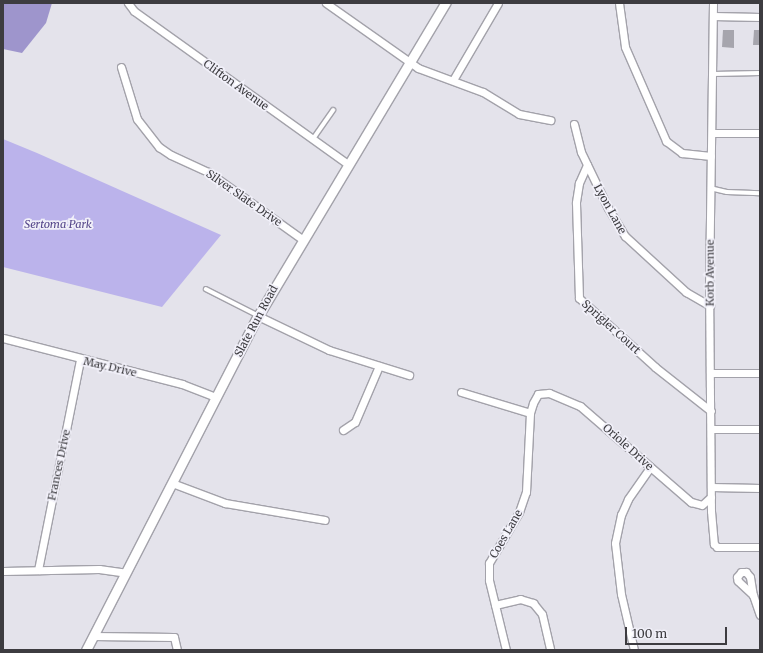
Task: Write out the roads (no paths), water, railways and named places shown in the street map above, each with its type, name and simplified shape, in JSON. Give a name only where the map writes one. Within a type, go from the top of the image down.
[{"type":"street","name":"Clifton Avenue","points":[[128,3],[134,11],[348,164]]},
{"type":"street","points":[[326,3],[409,63],[492,96],[519,114],[550,120]]},
{"type":"street","name":"Slate Run Road","points":[[86,650],[258,316],[302,239],[445,3]]},
{"type":"street","points":[[453,80],[498,3]]},
{"type":"street","points":[[619,3],[625,48],[666,141],[682,153],[711,156]]},
{"type":"street","name":"Korb Avenue","points":[[713,3],[710,306],[711,497],[714,544],[722,548],[760,547]]},
{"type":"street","points":[[713,16],[760,16]]},
{"type":"street","name":"Silver Slate Drive","points":[[121,67],[137,119],[160,147],[171,155],[208,172],[302,239]]},
{"type":"street","name":"Lyon Lane","points":[[574,124],[579,147],[608,208],[628,240],[686,292],[710,306]]},
{"type":"street","points":[[712,133],[760,133]]},
{"type":"street","name":"Sprigler Court","points":[[588,165],[579,183],[576,203],[579,298],[655,367],[711,411]]},
{"type":"street","points":[[258,316],[329,350],[408,375]]},
{"type":"street","name":"May Drive","points":[[3,338],[80,360],[182,384],[216,397]]},
{"type":"street","name":"Frances Drive","points":[[38,570],[80,360]]},
{"type":"street","points":[[343,430],[355,422],[379,366]]},
{"type":"street","points":[[711,373],[760,373]]},
{"type":"street","points":[[461,392],[530,413]]},
{"type":"street","name":"Oriole Drive","points":[[538,394],[549,393],[580,406],[691,502],[702,505],[711,497]]},
{"type":"street","name":"Coes Lane","points":[[506,650],[489,580],[489,563],[519,512],[526,492],[530,413],[538,394]]},
{"type":"street","points":[[711,429],[760,429]]},
{"type":"street","points":[[634,650],[621,594],[615,543],[626,504],[650,467]]},
{"type":"street","points":[[172,484],[225,504],[325,520]]},
{"type":"street","points":[[711,487],[760,488]]},
{"type":"street","points":[[3,572],[99,569],[126,573]]},
{"type":"street","points":[[753,595],[760,615]]},
{"type":"street","points":[[495,605],[520,599],[533,603],[542,614],[550,650]]},
{"type":"street","points":[[93,636],[174,637],[177,650]]},
{"type":"lane","points":[[713,74],[760,73]]},
{"type":"lane","points":[[313,139],[333,110]]},
{"type":"lane","points":[[710,188],[726,192],[760,193]]},
{"type":"lane","points":[[206,289],[258,316]]},
{"type":"park label","name":"Sertoma Park","points":[[58,224]]}]
